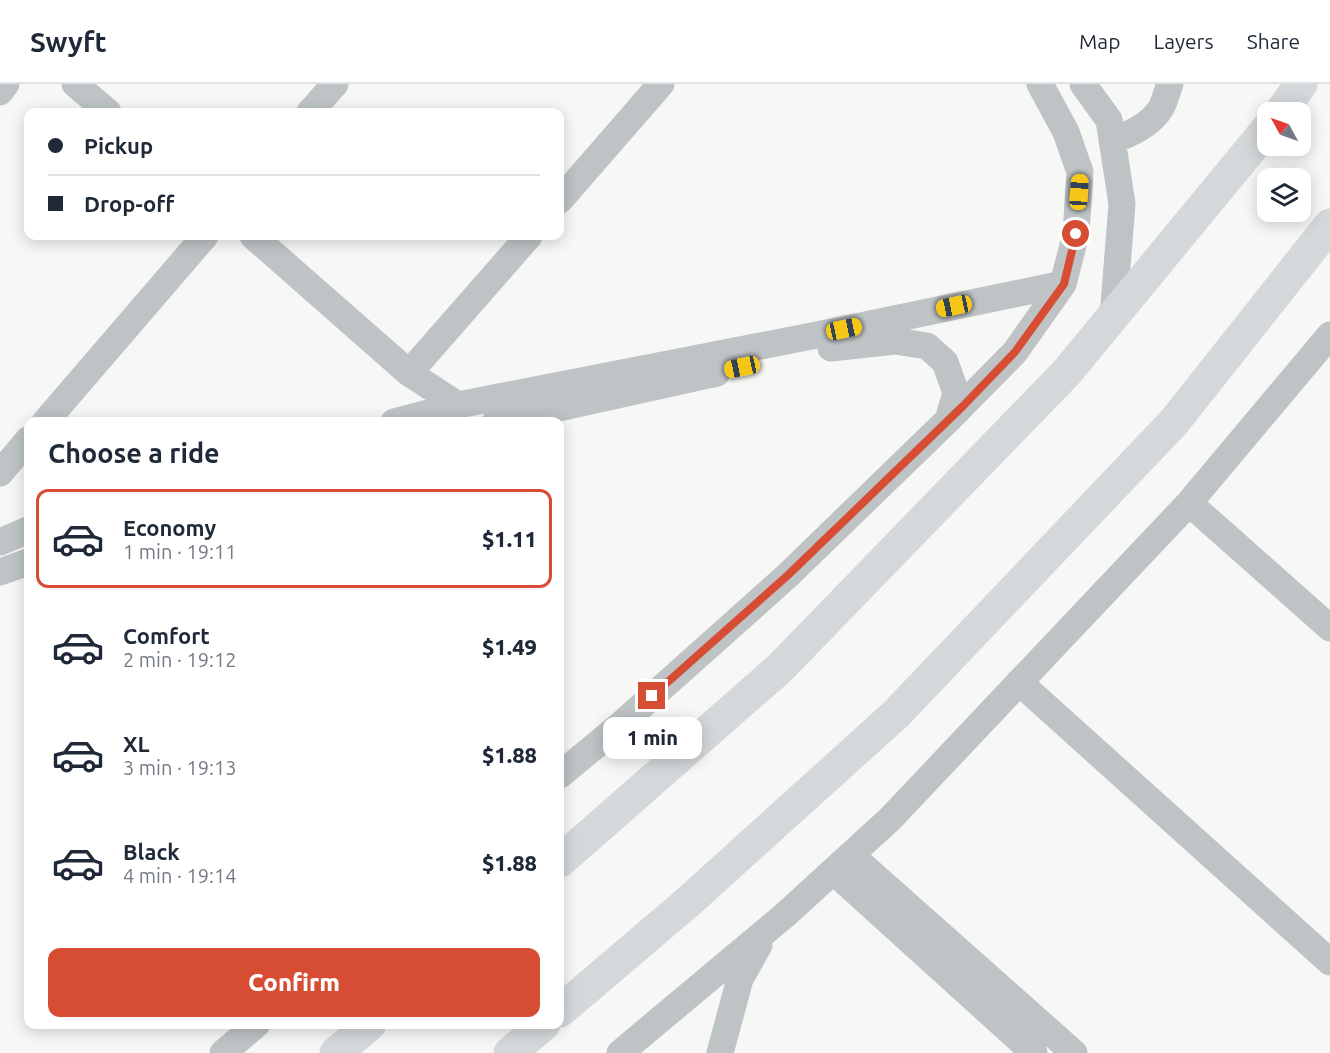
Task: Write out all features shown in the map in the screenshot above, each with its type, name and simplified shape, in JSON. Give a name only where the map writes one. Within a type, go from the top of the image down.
[{"type":"main road","points":[[1288,102],[1301,84]]},
{"type":"main road","points":[[564,857],[780,668],[1066,372],[1257,141]]},
{"type":"main road","points":[[564,1008],[688,902],[896,714],[1174,422],[1330,225]]},
{"type":"main road","points":[[336,1053],[364,1029]]},
{"type":"main road","points":[[510,1053],[538,1029]]},
{"type":"street","points":[[0,92],[6,84]]},
{"type":"street","points":[[75,84],[103,108]]},
{"type":"street","points":[[314,108],[335,84]]},
{"type":"street","points":[[564,195],[661,84]]},
{"type":"street","points":[[564,772],[618,727],[787,576],[948,420],[1015,352],[1064,284],[1076,234],[1080,172],[1066,132],[1040,84]]},
{"type":"street","points":[[1083,84],[1109,120],[1122,204],[1113,316]]},
{"type":"street","points":[[1112,141],[1130,134],[1152,118],[1162,107],[1170,84]]},
{"type":"street","points":[[49,417],[202,240]]},
{"type":"street","points":[[258,240],[409,373],[458,405]]},
{"type":"street","points":[[409,373],[525,240]]},
{"type":"street","points":[[413,417],[458,405],[1064,284]]},
{"type":"street","points":[[630,1051],[890,819],[1189,503],[1330,335]]},
{"type":"street","points":[[518,417],[832,348],[895,341],[927,346],[945,362],[956,393],[948,420]]},
{"type":"street","points":[[0,473],[24,445]]},
{"type":"street","points":[[1189,503],[1330,628]]},
{"type":"street","points":[[0,542],[24,532]]},
{"type":"street","points":[[0,572],[24,563]]},
{"type":"street","points":[[1019,682],[1330,962]]},
{"type":"street","points":[[842,863],[1034,1053]]},
{"type":"street","points":[[842,863],[1074,1053]]},
{"type":"street","points":[[720,1053],[740,979],[766,931]]},
{"type":"street","points":[[223,1053],[251,1029]]},
{"type":"route","points":[[652,696],[787,576],[963,406],[1015,352],[1064,284],[1076,234]]}]
